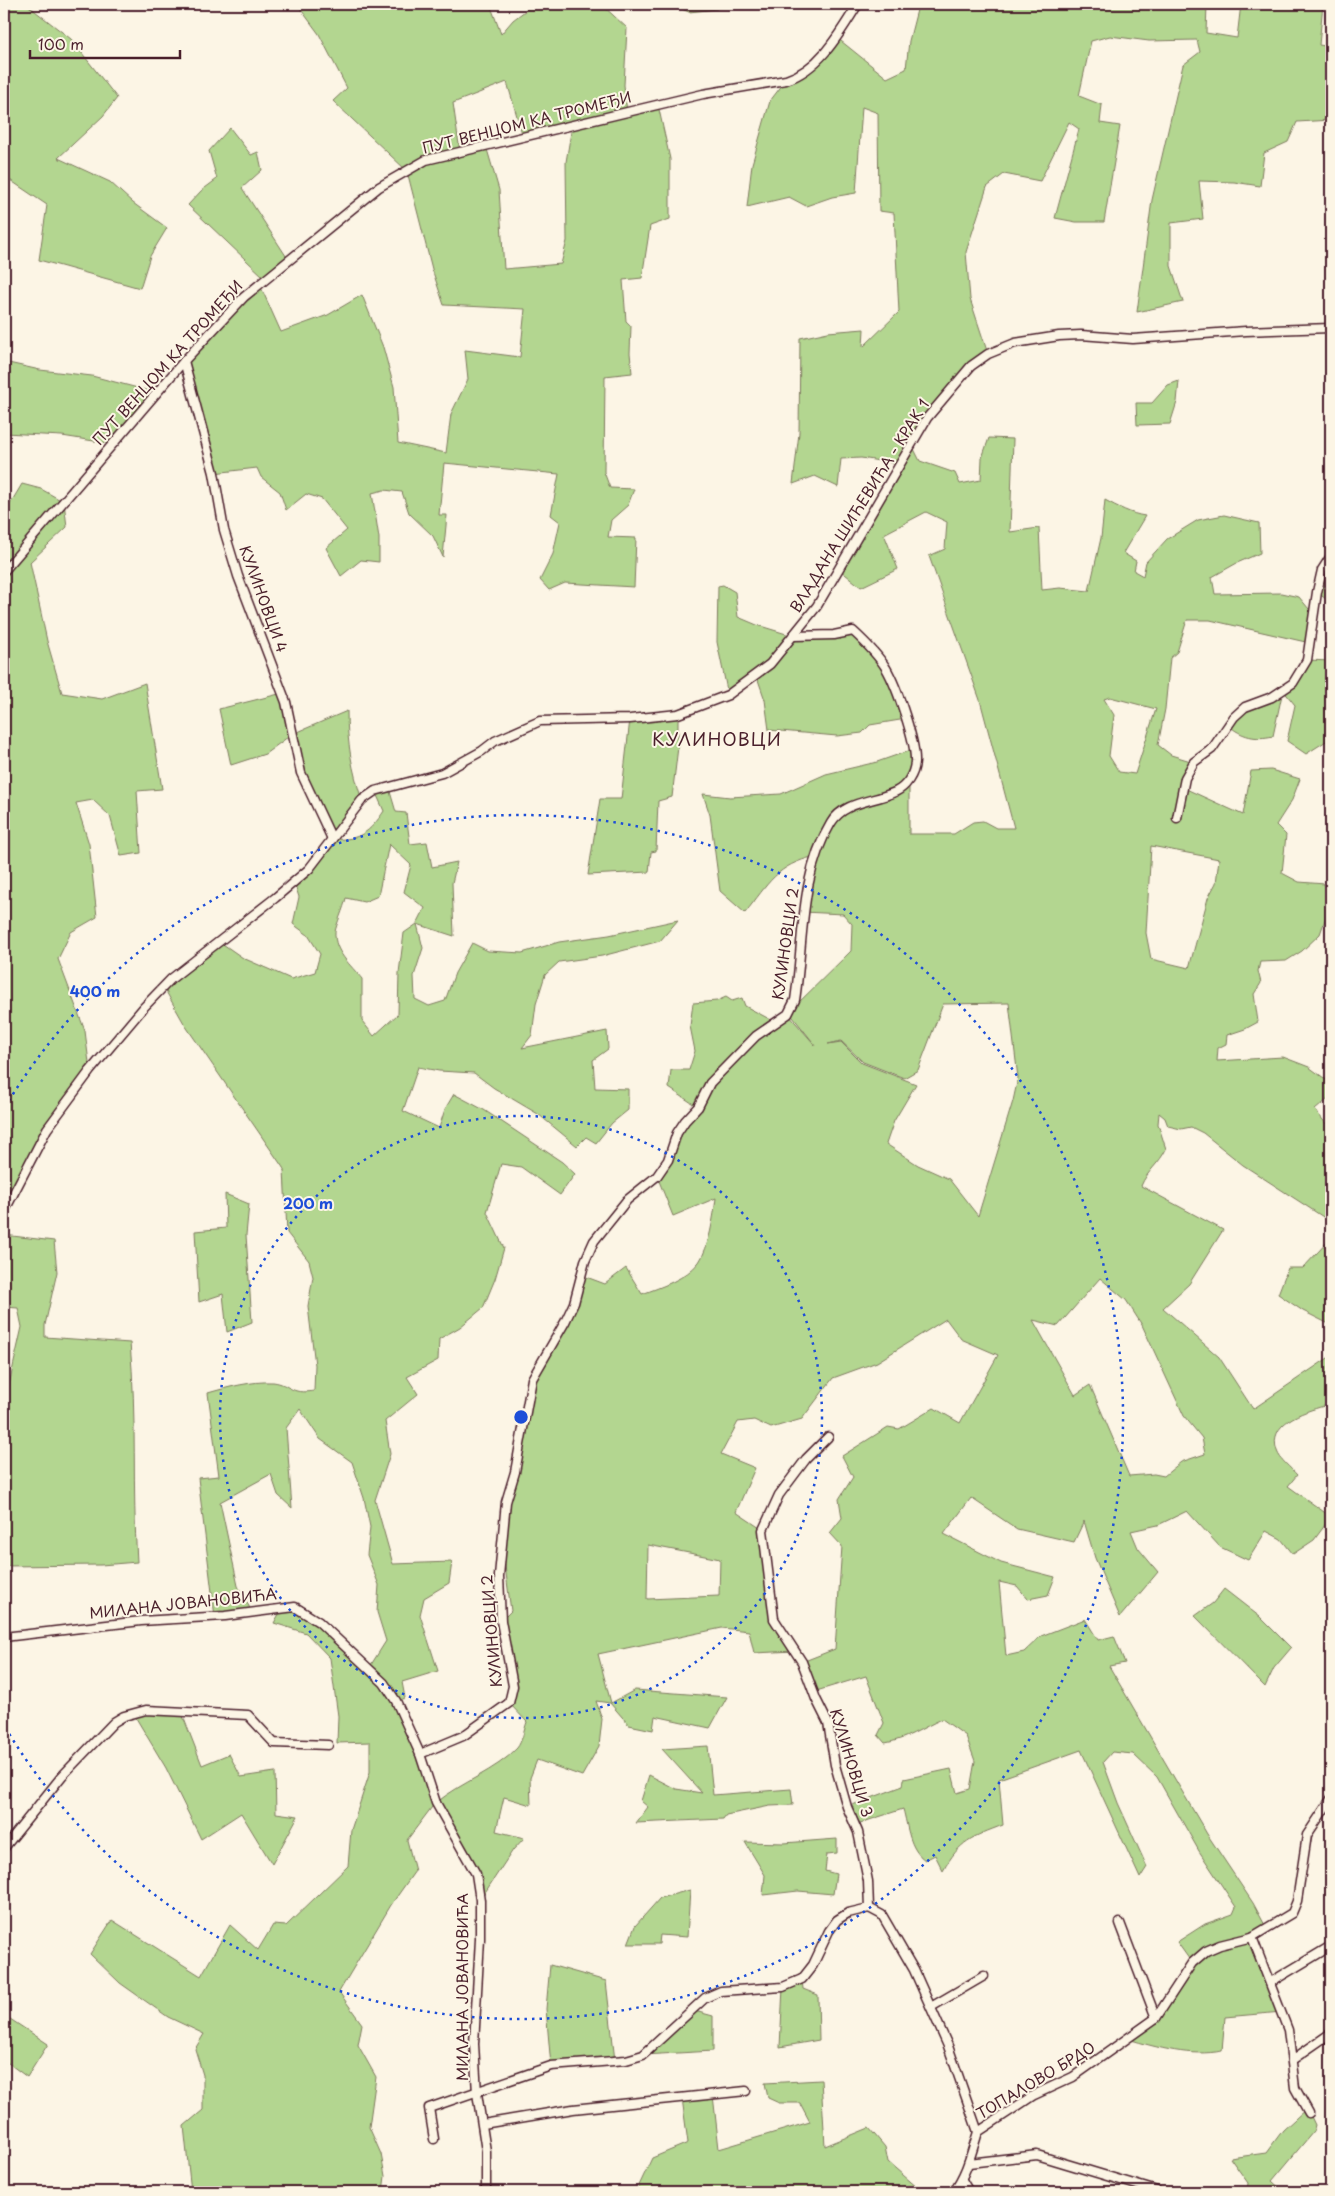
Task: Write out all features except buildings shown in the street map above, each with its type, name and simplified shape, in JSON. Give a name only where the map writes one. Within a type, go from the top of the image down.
[{"type":"street","name":"ПУТ ВЕНЦОМ КА ТРОМЕЂИ","points":[[4,571],[184,361],[244,297],[379,187],[426,160],[703,94],[786,80],[799,76],[814,63],[836,37],[858,4]]},
{"type":"street","name":"ВЛАДАНА ШИЋЕВИЋА - КРАК 1","points":[[4,1212],[47,1129],[90,1071],[144,1007],[171,979],[309,869],[362,800],[375,791],[442,773],[482,751],[495,741],[527,725],[557,719],[630,719],[678,714],[728,695],[770,664],[817,606],[840,570],[898,464],[927,418],[971,366],[988,354],[1015,343],[1059,336],[1133,339],[1237,331],[1331,328]]},
{"type":"street","name":"КУЛИНОВЦИ 4","points":[[184,361],[214,473],[224,530],[238,576],[286,702],[300,773],[332,839]]},
{"type":"street","points":[[1177,818],[1185,778],[1194,762],[1212,749],[1234,717],[1246,707],[1272,697],[1293,683],[1300,674],[1307,660],[1322,570],[1331,556]]},
{"type":"street","name":"КУЛИНОВЦИ 2","points":[[420,1754],[463,1736],[509,1703],[513,1686],[501,1620],[499,1576],[506,1502],[515,1472],[532,1379],[574,1303],[585,1261],[594,1241],[627,1200],[657,1176],[668,1160],[677,1133],[698,1107],[710,1083],[756,1036],[788,1014],[795,1000],[807,893],[816,856],[832,822],[845,810],[864,801],[895,792],[909,781],[915,764],[914,749],[903,710],[886,668],[867,644],[853,631],[834,635],[793,636]]},
{"type":"street","name":"КУЛИНОВЦИ 3","points":[[828,1437],[806,1459],[779,1495],[763,1530],[774,1619],[802,1662],[816,1700],[828,1723],[835,1765],[846,1807],[859,1840],[868,1881],[869,1908]]},
{"type":"street","name":"МИЛАНА ЈОВАНОВИЋА","points":[[4,1637],[141,1621],[225,1616],[295,1607],[318,1622],[384,1683],[396,1701],[420,1754],[436,1803],[476,1874],[480,1900],[480,1939],[474,2044],[477,2093],[486,2151],[486,2192]]},
{"type":"street","points":[[4,1848],[62,1776],[114,1722],[133,1712],[146,1710],[248,1715],[274,1743],[328,1745]]},
{"type":"street","name":"ТОПАЛОВО БРДО","points":[[953,2192],[962,2180],[978,2132],[1034,2094],[1073,2077],[1156,2018],[1192,1963],[1206,1951],[1252,1937],[1292,1913],[1297,1902],[1307,1835],[1331,1799]]},
{"type":"street","points":[[869,1908],[882,1915],[891,1927],[931,2007],[955,2063],[978,2132]]},
{"type":"street","name":"МИЛАНА ЈОВАНОВИЋА","points":[[477,2093],[550,2066],[626,2060],[643,2055],[705,1998],[721,1991],[783,1986],[802,1980],[813,1965],[829,1931],[838,1920],[848,1914],[869,1908]]},
{"type":"street","points":[[1120,1923],[1156,2018]]},
{"type":"street","points":[[1252,1937],[1288,2030],[1295,2088],[1309,2113]]},
{"type":"street","points":[[1271,1982],[1331,1946]]},
{"type":"street","points":[[931,2007],[984,1976]]},
{"type":"street","points":[[1292,2060],[1331,2033]]},
{"type":"street","points":[[483,2124],[573,2109],[746,2091]]},
{"type":"street","points":[[434,2139],[429,2108],[477,2093]]},
{"type":"street","points":[[969,2163],[1037,2155],[1158,2190]]},
{"type":"street","points":[[962,2180],[969,2192]]},
{"type":"green space","points":[[10,4],[26,4],[71,39],[117,98],[103,116],[58,158],[110,182],[133,203],[167,228],[150,256],[140,288],[39,260],[47,205],[4,176],[4,8]]},
{"type":"green space","points":[[297,4],[490,4],[501,34],[513,20],[534,4],[601,4],[627,28],[624,85],[627,113],[658,105],[670,159],[670,219],[650,226],[642,278],[623,280],[626,321],[631,326],[630,353],[632,373],[605,376],[604,472],[610,488],[634,489],[628,505],[611,520],[608,537],[636,538],[634,587],[565,583],[549,590],[540,580],[553,554],[560,522],[551,515],[559,474],[444,463],[439,515],[447,515],[443,557],[433,536],[409,513],[402,492],[384,490],[372,493],[379,538],[379,562],[361,560],[341,576],[326,548],[347,530],[322,499],[306,494],[286,510],[280,492],[261,477],[257,468],[214,473],[184,361],[259,283],[281,332],[328,315],[362,295],[383,347],[394,387],[398,443],[446,453],[451,414],[468,379],[465,350],[520,357],[525,309],[444,305],[432,269],[407,171],[333,101],[347,88],[319,34]],"holes":[[[507,82],[523,137],[572,126],[566,162],[567,241],[561,264],[504,269],[499,190],[486,146],[460,152],[453,103]]]},
{"type":"green space","points":[[669,4],[721,4],[717,9],[689,12]]},
{"type":"green space","points":[[921,4],[1207,4],[1206,33],[1237,38],[1241,4],[1323,4],[1319,45],[1331,47],[1331,120],[1297,122],[1288,142],[1264,153],[1260,186],[1234,182],[1199,181],[1203,219],[1171,223],[1171,266],[1183,302],[1137,312],[1152,200],[1183,65],[1200,52],[1197,40],[1149,41],[1110,36],[1091,41],[1079,96],[1102,105],[1100,123],[1120,126],[1104,222],[1076,222],[1055,218],[1079,129],[1069,122],[1040,181],[1004,174],[987,187],[966,252],[970,299],[988,354],[971,366],[911,443],[920,461],[955,473],[960,484],[981,480],[982,458],[989,438],[1013,439],[1010,532],[1039,528],[1042,590],[1060,588],[1089,591],[1101,538],[1105,500],[1130,512],[1145,516],[1123,553],[1136,561],[1134,571],[1143,576],[1146,562],[1167,539],[1198,520],[1224,515],[1259,523],[1260,553],[1212,577],[1215,594],[1281,593],[1299,597],[1314,615],[1310,643],[1210,620],[1187,620],[1177,652],[1170,658],[1165,709],[1158,745],[1171,755],[1194,762],[1184,788],[1243,815],[1251,771],[1271,770],[1300,779],[1292,800],[1276,825],[1286,835],[1282,873],[1299,882],[1325,884],[1331,896],[1331,903],[1320,934],[1302,951],[1286,961],[1260,962],[1258,971],[1261,983],[1254,994],[1258,1022],[1227,1035],[1226,1044],[1218,1048],[1217,1061],[1283,1057],[1309,1067],[1328,1081],[1328,1099],[1315,1110],[1331,1130],[1331,1222],[1243,1165],[1203,1133],[1191,1127],[1181,1129],[1168,1126],[1165,1118],[1159,1113],[1158,1124],[1166,1149],[1141,1186],[1223,1230],[1189,1284],[1163,1308],[1219,1357],[1253,1409],[1331,1356],[1331,1410],[1327,1411],[1324,1406],[1297,1415],[1282,1426],[1277,1433],[1275,1441],[1281,1458],[1297,1475],[1288,1486],[1331,1517],[1314,1540],[1293,1554],[1281,1539],[1266,1531],[1248,1560],[1220,1547],[1187,1511],[1158,1525],[1131,1531],[1138,1548],[1158,1572],[1120,1617],[1095,1558],[1084,1521],[1074,1542],[1017,1529],[971,1498],[944,1534],[1001,1563],[1055,1577],[1048,1595],[1028,1599],[1017,1586],[999,1582],[1006,1656],[1024,1652],[1041,1636],[1085,1619],[1098,1640],[1114,1636],[1125,1663],[1109,1666],[1207,1834],[1253,1903],[1267,1929],[1252,1937],[1282,2012],[1225,2017],[1222,2051],[1210,2053],[1187,2052],[1128,2039],[1156,2018],[1192,1963],[1177,1942],[1205,1924],[1233,1914],[1236,1907],[1199,1851],[1157,1777],[1133,1754],[1112,1752],[1103,1762],[1118,1803],[1147,1867],[1140,1878],[1081,1750],[999,1779],[1003,1825],[975,1837],[961,1846],[943,1871],[935,1855],[925,1860],[912,1844],[903,1809],[854,1825],[847,1807],[903,1786],[904,1779],[951,1769],[957,1793],[970,1789],[975,1761],[966,1736],[942,1719],[907,1736],[885,1743],[878,1735],[884,1723],[866,1676],[813,1692],[802,1662],[835,1649],[842,1546],[830,1533],[842,1518],[839,1499],[853,1477],[842,1456],[888,1427],[899,1429],[934,1408],[960,1423],[998,1355],[961,1339],[946,1319],[877,1362],[833,1378],[802,1419],[771,1428],[754,1420],[738,1422],[721,1454],[755,1468],[736,1512],[763,1530],[774,1619],[795,1651],[754,1653],[749,1631],[722,1628],[598,1654],[611,1703],[635,1690],[727,1697],[710,1728],[655,1716],[653,1730],[629,1725],[610,1703],[596,1701],[602,1719],[599,1746],[582,1776],[537,1760],[530,1778],[531,1805],[504,1797],[496,1831],[524,1838],[513,1850],[480,1900],[476,1874],[435,1803],[407,1840],[415,1871],[391,1905],[339,1992],[362,2024],[358,2045],[376,2077],[369,2127],[381,2154],[385,2176],[383,2192],[191,2192],[184,2126],[203,2110],[203,2075],[195,2049],[204,2034],[168,2017],[120,1983],[90,1954],[112,1920],[201,1976],[230,1925],[258,1950],[273,1925],[286,1926],[348,1866],[351,1830],[370,1772],[370,1742],[337,1743],[338,1716],[330,1658],[306,1633],[274,1623],[283,1607],[304,1612],[369,1668],[386,1641],[377,1612],[379,1585],[367,1555],[370,1527],[364,1498],[352,1462],[320,1439],[300,1409],[286,1428],[292,1508],[278,1495],[271,1474],[220,1502],[238,1586],[252,1612],[215,1617],[198,1478],[219,1476],[208,1393],[257,1382],[279,1383],[300,1392],[314,1391],[315,1365],[308,1306],[313,1277],[309,1261],[287,1233],[284,1169],[185,1025],[164,988],[220,942],[243,958],[291,979],[315,972],[320,954],[308,935],[293,924],[299,897],[294,882],[332,839],[301,773],[292,734],[265,754],[231,765],[219,709],[283,693],[293,734],[347,711],[351,756],[362,800],[333,839],[357,837],[369,830],[384,811],[375,791],[388,785],[396,812],[406,813],[410,844],[427,842],[432,867],[457,862],[452,883],[454,936],[417,924],[423,948],[414,976],[415,999],[429,1006],[445,1001],[455,973],[472,943],[488,951],[522,953],[559,942],[609,935],[678,920],[660,941],[602,956],[559,962],[545,975],[536,1004],[532,1035],[522,1048],[607,1031],[608,1049],[593,1060],[595,1088],[628,1089],[628,1110],[612,1123],[596,1143],[586,1137],[577,1146],[538,1114],[494,1088],[474,1073],[439,1071],[418,1067],[403,1111],[439,1128],[445,1109],[454,1094],[484,1110],[562,1162],[575,1174],[560,1195],[521,1167],[501,1164],[487,1212],[504,1248],[495,1279],[483,1308],[460,1327],[439,1339],[438,1360],[407,1377],[418,1394],[385,1421],[390,1454],[375,1500],[393,1564],[452,1562],[449,1583],[424,1598],[420,1615],[438,1671],[402,1682],[405,1698],[396,1702],[436,1803],[509,1756],[519,1745],[527,1722],[509,1703],[513,1686],[501,1621],[511,1611],[501,1536],[532,1379],[565,1322],[581,1275],[605,1284],[626,1268],[642,1294],[673,1282],[694,1268],[703,1256],[706,1248],[716,1198],[673,1216],[657,1176],[677,1133],[698,1107],[669,1088],[671,1070],[689,1070],[695,1051],[690,1026],[693,1003],[717,1001],[726,997],[732,1001],[742,998],[745,1006],[775,1022],[788,1014],[816,1046],[789,1012],[851,951],[852,924],[843,914],[803,912],[816,856],[791,864],[782,870],[767,884],[745,913],[720,891],[710,815],[703,794],[730,797],[781,794],[826,774],[877,762],[914,749],[909,781],[909,834],[954,834],[973,822],[983,821],[996,828],[1014,828],[980,700],[929,556],[945,549],[947,522],[926,512],[884,534],[898,569],[861,587],[840,570],[898,464],[861,458],[841,459],[838,487],[815,476],[793,484],[799,433],[800,338],[828,332],[864,329],[863,347],[899,312],[894,213],[879,211],[878,113],[862,107],[856,193],[832,197],[806,206],[789,197],[747,207],[752,164],[770,101],[786,80],[799,76],[836,37],[887,78],[906,69],[909,41],[918,6]],"holes":[[[1110,697],[1156,709],[1135,774],[1119,772],[1109,756],[1114,715],[1104,699]],[[389,844],[411,865],[404,892],[425,908],[417,924],[404,933],[399,973],[398,1014],[374,1036],[362,1021],[362,979],[340,952],[335,939],[335,932],[346,898],[364,902],[378,896]],[[1151,846],[1219,859],[1216,883],[1208,898],[1189,968],[1151,959],[1146,933]],[[1009,1003],[1018,1078],[1013,1101],[978,1216],[949,1179],[918,1165],[886,1144],[894,1121],[916,1084],[862,1063],[841,1042],[828,1044],[841,1041],[863,1062],[904,1078],[918,1070],[943,1004]],[[1100,1278],[1126,1300],[1142,1325],[1184,1416],[1202,1438],[1205,1454],[1181,1462],[1164,1476],[1154,1474],[1129,1476],[1090,1385],[1075,1395],[1033,1320],[1058,1326]],[[648,1545],[720,1559],[719,1596],[647,1599]]]},
{"type":"green space","points":[[230,128],[251,155],[258,152],[262,170],[242,188],[288,259],[265,278],[188,205],[201,191],[217,179],[209,151]]},
{"type":"green space","points":[[4,362],[40,370],[92,376],[157,393],[113,444],[62,436],[4,433]]},
{"type":"green space","points":[[1179,381],[1177,402],[1170,424],[1137,425],[1136,403],[1152,403],[1168,385]]},
{"type":"green space","points":[[22,484],[41,489],[64,502],[67,527],[30,562],[47,641],[62,693],[102,699],[145,683],[162,789],[137,791],[141,853],[121,856],[110,816],[93,800],[76,803],[89,844],[97,917],[71,932],[58,959],[85,1031],[90,1071],[47,1129],[4,1212],[4,514]]},
{"type":"green space","points":[[1331,556],[1331,603],[1317,592]]},
{"type":"green space","points":[[723,585],[735,592],[738,617],[757,625],[793,636],[853,631],[886,668],[906,719],[870,725],[862,733],[837,736],[769,730],[765,700],[756,674],[728,695],[717,642],[718,586]]},
{"type":"green space","points":[[1307,660],[1331,661],[1331,738],[1306,754],[1287,741],[1295,705],[1283,690],[1273,736],[1261,738],[1244,735],[1228,725],[1234,717],[1293,683]]},
{"type":"green space","points":[[678,714],[678,747],[672,797],[658,801],[656,851],[651,852],[649,872],[588,875],[600,799],[621,799],[630,719]]},
{"type":"green space","points":[[225,1194],[249,1204],[246,1235],[252,1322],[227,1332],[223,1294],[199,1302],[195,1231],[226,1228]]},
{"type":"green space","points":[[4,1235],[54,1241],[57,1272],[45,1325],[45,1337],[130,1343],[137,1562],[101,1565],[4,1566],[4,1407],[22,1327],[18,1308],[4,1307]]},
{"type":"green space","points":[[1331,1238],[1331,1325],[1303,1311],[1278,1294],[1288,1268],[1303,1268]]},
{"type":"green space","points":[[1224,1589],[1260,1617],[1291,1648],[1274,1668],[1265,1687],[1195,1616],[1213,1603]]},
{"type":"green space","points":[[181,1711],[202,1765],[229,1754],[241,1777],[275,1772],[276,1813],[298,1816],[272,1864],[241,1813],[201,1839],[166,1768],[133,1713]]},
{"type":"green space","points":[[708,1746],[713,1795],[791,1789],[793,1805],[770,1806],[726,1815],[723,1819],[636,1823],[648,1807],[641,1801],[649,1775],[676,1789],[702,1793],[662,1749]]},
{"type":"green space","points":[[837,1839],[837,1853],[827,1854],[825,1871],[836,1874],[833,1894],[798,1891],[763,1895],[765,1875],[745,1842],[784,1843]]},
{"type":"green space","points":[[690,1890],[687,1937],[660,1935],[659,1944],[628,1944],[635,1926],[660,1898]]},
{"type":"green space","points":[[550,1965],[606,1981],[615,2061],[551,2066],[546,2009]]},
{"type":"green space","points":[[802,1979],[803,1989],[818,1995],[819,2040],[780,2047],[783,1987]]},
{"type":"green space","points":[[691,2010],[713,2016],[713,2051],[643,2055]]},
{"type":"green space","points":[[4,2015],[48,2044],[27,2077],[4,2060]]},
{"type":"green space","points":[[821,2080],[825,2146],[869,2128],[885,2147],[888,2162],[918,2188],[928,2192],[636,2192],[652,2158],[688,2143],[682,2098],[713,2095],[719,2149],[810,2122],[800,2103],[779,2103],[768,2098],[765,2083]]},
{"type":"green space","points":[[1307,2108],[1315,2125],[1313,2132],[1272,2181],[1284,2192],[1247,2192],[1248,2183],[1230,2158],[1266,2153],[1283,2130]]},
{"type":"district","name":"КУЛИНОВЦИ","points":[[717,740]]}]
